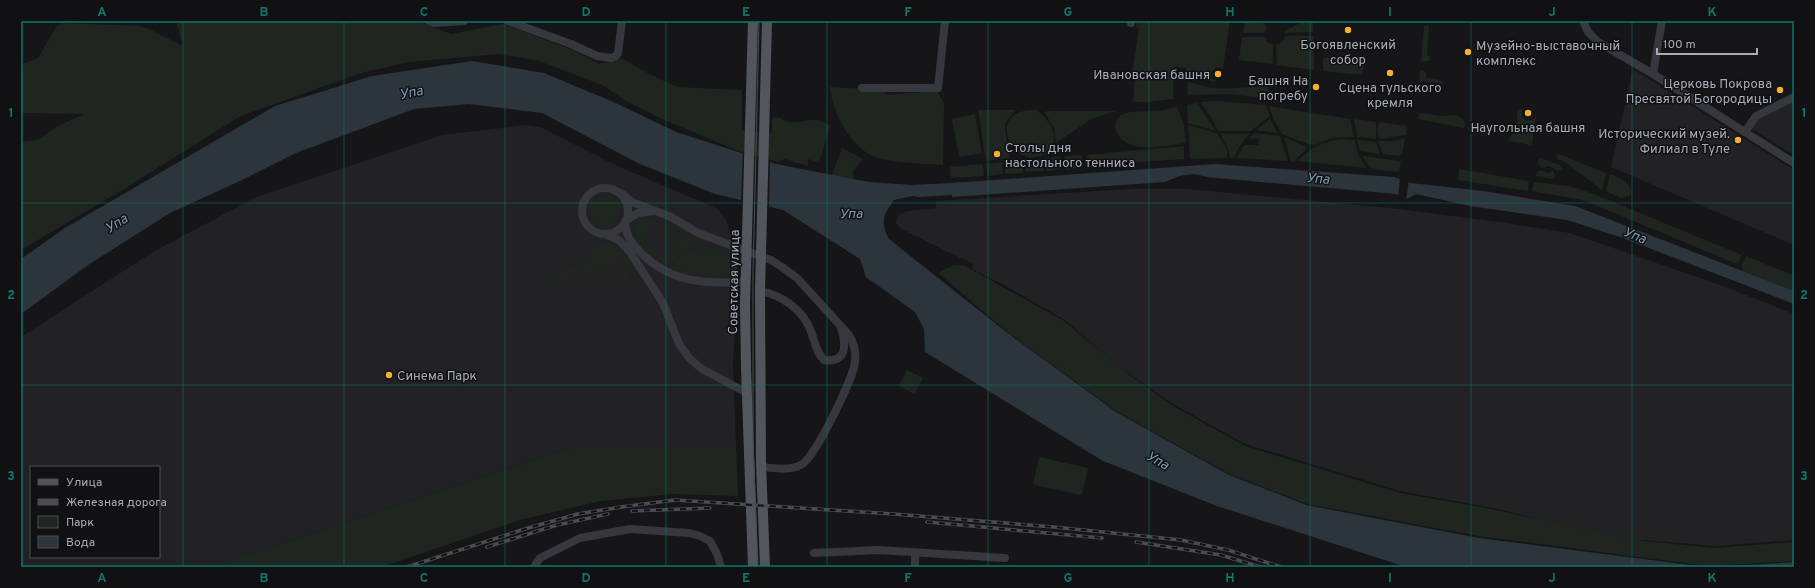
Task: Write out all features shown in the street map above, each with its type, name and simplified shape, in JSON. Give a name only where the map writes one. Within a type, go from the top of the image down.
[{"type":"main road","name":"Советская улица","points":[[753,21],[746,278],[747,393],[753,567]]},
{"type":"main road","name":"Советская улица","points":[[765,567],[762,470],[760,275],[767,21]]},
{"type":"street","points":[[429,21],[434,23],[463,21]]},
{"type":"street","points":[[508,21],[571,44],[597,56],[612,58],[616,56],[619,47],[622,21]]},
{"type":"street","points":[[862,88],[938,88],[944,21]]},
{"type":"street","points":[[1583,21],[1588,32],[1598,42],[1653,74],[1794,163]]},
{"type":"street","points":[[1653,74],[1662,21]]},
{"type":"street","points":[[1745,132],[1756,116],[1794,97]]},
{"type":"street","points":[[747,393],[702,369],[690,359],[679,344],[663,303],[630,252],[619,240],[596,232],[585,224],[581,210],[582,202],[586,196],[599,187],[614,189],[632,202],[658,211],[698,233],[771,260],[797,278],[849,335],[854,344],[856,360],[853,371],[813,454],[802,465],[786,469],[762,470]]},
{"type":"street","points":[[621,193],[628,206],[625,221],[626,234],[635,248],[648,261],[668,274],[691,281],[746,278]]},
{"type":"street","points":[[605,234],[616,231],[625,221],[638,213],[651,210],[658,211]]},
{"type":"street","points":[[760,291],[786,302],[802,315],[810,328],[816,349],[824,360],[839,358],[843,353],[845,347],[841,327]]},
{"type":"street","points":[[534,567],[540,558],[580,538],[630,529],[689,533],[700,536],[710,541],[717,554],[721,567]]},
{"type":"street","points":[[814,553],[879,550],[1005,558]]},
{"type":"street","points":[[915,552],[915,567]]},
{"type":"shaded area","points":[[1633,69],[1794,170],[1794,245],[1611,167]]},
{"type":"shaded area","points":[[1794,101],[1794,155],[1751,128],[1757,120]]},
{"type":"shaded area","points":[[527,125],[540,127],[615,165],[716,208],[726,219],[731,237],[737,295],[733,363],[736,447],[572,447],[211,567],[21,567],[21,337],[153,252],[254,198],[442,135]]},
{"type":"shaded area","points":[[1131,189],[1187,189],[1399,209],[1570,233],[1723,286],[1794,314],[1794,540],[1716,546],[1644,540],[1631,542],[1498,509],[1400,491],[1245,444],[1173,404],[1119,367],[1065,320],[1006,286],[972,269],[973,264],[901,229],[896,223],[898,216],[906,211],[936,208],[936,201]]},
{"type":"green space","points":[[176,21],[418,21],[451,34],[503,24],[573,50],[599,64],[621,58],[651,75],[677,87],[742,90],[742,130],[772,133],[772,120],[774,117],[795,122],[818,120],[830,126],[819,163],[808,159],[808,166],[785,159],[778,162],[741,152],[662,119],[628,102],[602,85],[539,61],[499,54],[409,62],[361,73],[239,117],[124,189],[21,250],[21,142],[38,140],[56,127],[84,114],[21,113],[21,65],[38,58],[56,27],[63,23],[139,26],[147,28],[183,46]]},
{"type":"green space","points":[[1137,21],[1230,21],[1223,69],[1216,67],[1211,73],[1212,78],[1216,81],[1185,76],[1186,68],[1174,67],[1173,99],[1133,102],[1135,77],[1132,76],[1139,28],[1136,27]]},
{"type":"green space","points":[[1245,21],[1262,21],[1267,28],[1264,33],[1243,33]]},
{"type":"green space","points":[[1304,21],[1313,21],[1313,32],[1285,33],[1285,31]]},
{"type":"green space","points":[[1424,26],[1429,26],[1427,56],[1430,56],[1429,61],[1421,61]]},
{"type":"green space","points":[[1285,36],[1314,36],[1314,70],[1277,65],[1276,45],[1283,41]]},
{"type":"green space","points":[[1242,37],[1264,37],[1268,43],[1273,44],[1273,64],[1239,60]]},
{"type":"green space","points":[[1365,57],[1362,75],[1323,71],[1323,58]]},
{"type":"green space","points":[[1420,70],[1426,72],[1426,78],[1440,80],[1445,84],[1419,81]]},
{"type":"green space","points":[[1187,82],[1218,88],[1268,87],[1266,98],[1228,94],[1188,95]]},
{"type":"green space","points":[[830,87],[884,90],[885,95],[937,91],[944,103],[943,165],[886,160],[872,156],[863,150],[849,135],[838,117],[834,107]]},
{"type":"green space","points":[[1217,101],[1266,105],[1270,116],[1251,131],[1218,131],[1211,117],[1200,102]]},
{"type":"green space","points":[[1197,103],[1216,131],[1188,123],[1187,105]]},
{"type":"green space","points":[[1269,106],[1350,119],[1354,137],[1332,138],[1315,145],[1308,144],[1282,134],[1273,118]]},
{"type":"green space","points":[[1177,107],[1184,125],[1186,143],[1156,147],[1136,146],[1128,143],[1120,137],[1115,129],[1116,122],[1119,117],[1128,112],[1158,111]]},
{"type":"green space","points":[[1517,109],[1522,110],[1522,117],[1527,121],[1533,119],[1536,115],[1532,145],[1508,141],[1516,126]]},
{"type":"green space","points":[[978,110],[1016,110],[1007,120],[1005,125],[1009,158],[986,161]]},
{"type":"green space","points":[[1036,110],[1050,124],[1053,130],[1054,142],[1046,153],[1034,157],[1024,155],[1015,149],[1009,139],[1007,129],[1010,119],[1019,112]]},
{"type":"green space","points":[[1047,111],[1116,111],[1091,119],[1056,143],[1054,128],[1045,113]]},
{"type":"green space","points":[[1419,113],[1443,116],[1457,115],[1464,120],[1465,126],[1464,128],[1418,119]]},
{"type":"green space","points":[[975,114],[982,153],[959,157],[952,119]]},
{"type":"green space","points":[[1270,119],[1278,133],[1256,130]]},
{"type":"green space","points":[[1354,119],[1376,122],[1376,139],[1357,137]]},
{"type":"green space","points":[[1379,122],[1407,126],[1406,135],[1379,139],[1377,131]]},
{"type":"green space","points":[[1476,122],[1486,126],[1489,136],[1468,130],[1472,123]]},
{"type":"green space","points":[[1188,125],[1217,133],[1227,150],[1227,158],[1190,159]]},
{"type":"green space","points":[[1220,133],[1250,133],[1239,147],[1234,158],[1230,158],[1228,149]]},
{"type":"green space","points":[[1254,133],[1280,136],[1288,161],[1237,158],[1244,145],[1258,145],[1259,139],[1249,138]]},
{"type":"green space","points":[[1284,137],[1307,147],[1306,150],[1294,162],[1291,162]]},
{"type":"green space","points":[[1405,138],[1402,154],[1399,156],[1383,154],[1378,141],[1394,141]]},
{"type":"green space","points":[[1341,139],[1355,140],[1358,155],[1367,168],[1297,161],[1317,146]]},
{"type":"green space","points":[[1357,140],[1376,142],[1380,154],[1360,151]]},
{"type":"green space","points":[[1184,146],[1184,159],[1087,166],[1087,155]]},
{"type":"green space","points":[[842,148],[863,159],[853,171],[854,181],[832,175]]},
{"type":"green space","points":[[1559,154],[1606,173],[1602,190],[1565,162],[1557,159],[1556,155]]},
{"type":"green space","points":[[1082,155],[1082,159],[1076,160],[1076,168],[1065,169],[1064,156]]},
{"type":"green space","points":[[1362,156],[1401,161],[1399,172],[1371,169]]},
{"type":"green space","points":[[1061,157],[1062,169],[1046,171],[1044,158]]},
{"type":"green space","points":[[1539,158],[1560,165],[1562,169],[1558,171],[1549,166],[1541,168],[1538,164]]},
{"type":"green space","points":[[1042,159],[1043,171],[1025,172],[1025,161]]},
{"type":"green space","points":[[1022,160],[1023,173],[1005,174],[1005,162]]},
{"type":"green space","points":[[1002,162],[1003,174],[987,176],[986,164]]},
{"type":"green space","points":[[983,164],[984,176],[951,178],[950,167]]},
{"type":"green space","points":[[1459,169],[1529,181],[1528,191],[1458,180]]},
{"type":"green space","points":[[1540,170],[1547,173],[1553,171],[1555,175],[1553,179],[1536,176],[1537,172]]},
{"type":"green space","points":[[1610,174],[1627,183],[1632,193],[1629,196],[1621,198],[1606,191]]},
{"type":"green space","points":[[1534,182],[1569,186],[1591,193],[1742,255],[1737,264],[1583,200],[1532,191]]},
{"type":"green space","points":[[605,196],[616,200],[620,211],[616,222],[605,226],[594,222],[590,211],[594,200]]},
{"type":"green space","points":[[650,219],[656,221],[656,225],[652,226],[644,242],[647,247],[669,259],[682,235],[702,245],[686,248],[679,253],[670,266],[664,263],[649,253],[633,234],[636,223],[639,220]]},
{"type":"green space","points":[[662,223],[678,232],[675,237],[660,229]]},
{"type":"green space","points":[[608,242],[613,243],[618,249],[618,260],[615,264],[552,285],[552,278],[555,274],[583,263],[596,244]]},
{"type":"green space","points":[[696,249],[713,251],[738,259],[737,275],[700,275],[672,268],[680,256]]},
{"type":"green space","points":[[1746,256],[1794,276],[1794,291],[1743,271],[1743,267],[1741,266]]},
{"type":"green space","points":[[626,258],[629,258],[635,267],[631,266],[628,270],[631,281],[619,284]]},
{"type":"green space","points":[[954,265],[965,266],[1064,321],[1128,374],[1173,406],[1245,446],[1400,493],[1481,507],[1643,541],[1716,548],[1794,542],[1794,561],[1708,566],[1478,536],[1307,504],[1227,473],[1116,411],[1011,335],[938,273]]},
{"type":"green space","points":[[907,370],[923,378],[915,394],[899,386]]},
{"type":"green space","points":[[572,447],[736,447],[738,496],[673,494],[601,501],[520,520],[381,567],[211,567]]},
{"type":"green space","points":[[1039,457],[1088,468],[1082,495],[1033,485]]},
{"type":"water","name":"Упа","points":[[472,61],[544,73],[618,104],[676,132],[776,164],[869,182],[913,185],[934,184],[934,195],[912,196],[894,200],[887,210],[884,219],[884,228],[889,239],[1010,335],[1116,412],[1227,474],[1306,505],[1479,538],[1706,567],[1406,567],[1217,506],[1103,461],[925,352],[924,329],[915,312],[866,277],[860,259],[783,210],[715,194],[640,164],[542,113],[469,104],[414,109],[296,153],[240,181],[170,213],[88,265],[21,314],[21,259],[65,228],[275,106],[372,76]]},
{"type":"water","name":"Упа","points":[[1215,164],[1394,177],[1411,183],[1483,191],[1575,206],[1794,291],[1794,304],[1623,238],[1567,220],[1470,206],[1416,194],[1407,199],[1396,194],[1206,177],[1190,174],[1165,182],[952,197],[952,183]]},
{"type":"water","points":[[1794,562],[1794,567],[1715,567]]},
{"type":"pier","points":[[743,151],[770,160],[769,209],[741,202]]},
{"type":"pier","points":[[1400,178],[1409,180],[1406,201],[1398,197]]},
{"type":"waterway","name":"Упа","points":[[918,191],[968,188]]},
{"type":"tram line","points":[[758,567],[753,443],[753,275],[759,21]]},
{"type":"railway","points":[[407,567],[528,528],[578,514],[675,500],[894,514],[1054,527],[1181,540],[1228,550],[1281,567]]},
{"type":"railway","points":[[632,511],[710,508]]},
{"type":"railway","points":[[487,547],[557,525],[608,514]]},
{"type":"railway","points":[[927,522],[1102,538]]},
{"type":"railway","points":[[1136,542],[1221,555],[1260,567]]},
{"type":"place","name":"Богоявленский собор","points":[[1348,30]]},
{"type":"place","name":"Музейно-выставочный комплекс","points":[[1468,52]]},
{"type":"place","name":"Сцена тульского кремля","points":[[1390,73]]},
{"type":"place","name":"Ивановская башня","points":[[1218,74]]},
{"type":"place","name":"Башня На погребу","points":[[1316,87]]},
{"type":"place","name":"Церковь Покрова Пресвятой Богородицы","points":[[1780,90]]},
{"type":"place","name":"Наугольная башня","points":[[1528,113]]},
{"type":"place","name":"Исторический музей. Филиал в Туле","points":[[1738,140]]},
{"type":"place","name":"Cтолы дня настольного тенниса","points":[[997,154]]},
{"type":"place","name":"Синема Парк","points":[[389,375]]}]
